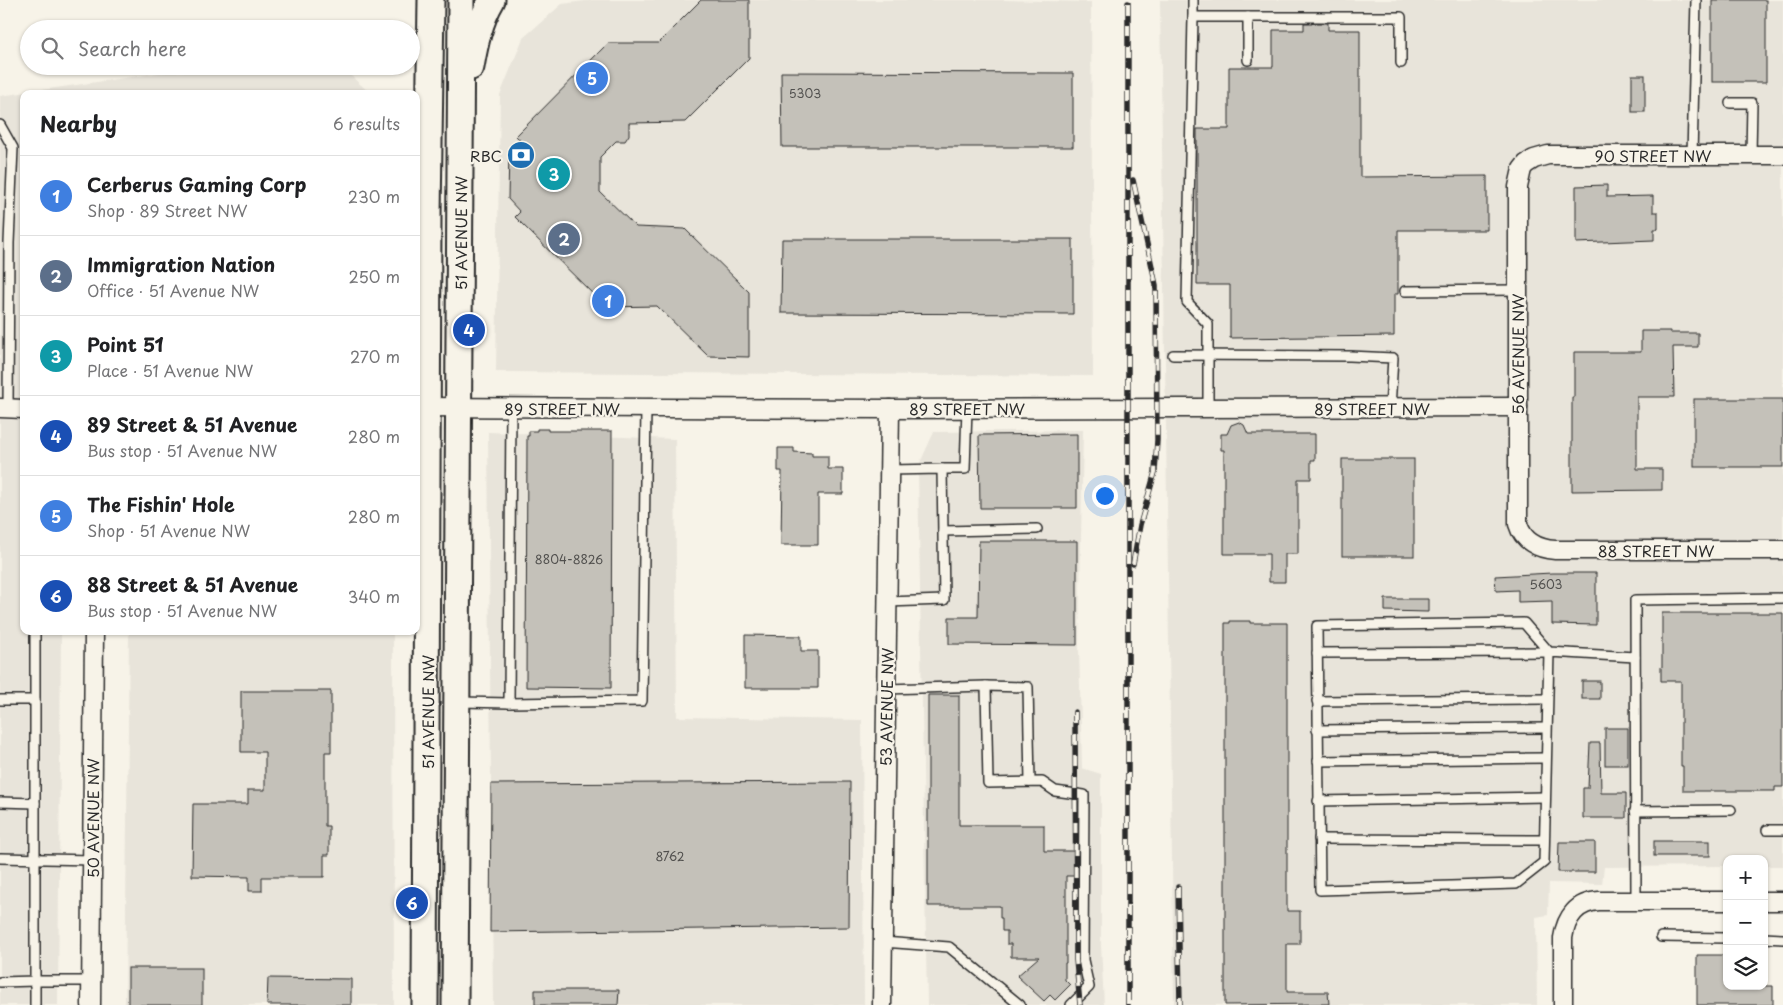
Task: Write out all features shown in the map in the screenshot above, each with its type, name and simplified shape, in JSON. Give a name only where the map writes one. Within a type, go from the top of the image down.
[{"type":"main road","name":"51 AVENUE NW","points":[[455,1005],[461,0]]},
{"type":"main road","points":[[460,121],[476,41],[484,15],[492,0]]},
{"type":"main road","name":"51 AVENUE NW","points":[[425,1005],[422,407],[428,3]]},
{"type":"street","name":"90 STREET NW","points":[[1526,164],[1534,158],[1548,155],[1783,155]]},
{"type":"street","name":"56 AVENUE NW","points":[[1526,164],[1522,169],[1518,187],[1518,524],[1520,530],[1530,542]]},
{"type":"street","name":"89 STREET NW","points":[[422,407],[890,409],[1518,407]]},
{"type":"street","name":"53 AVENUE NW","points":[[882,1005],[890,409]]},
{"type":"street","name":"88 STREET NW","points":[[1530,542],[1546,549],[1555,550],[1783,550]]},
{"type":"street","name":"50 AVENUE NW","points":[[91,1005],[94,635]]},
{"type":"street","points":[[1768,901],[1783,900]]},
{"type":"street","points":[[1563,1005],[1563,938],[1568,919],[1580,906],[1591,901],[1723,901]]},
{"type":"lane","points":[[1193,0],[1187,302],[1208,324],[1208,409]]},
{"type":"lane","points":[[1692,155],[1696,0]]},
{"type":"lane","points":[[1193,17],[1401,17],[1401,63]]},
{"type":"lane","points":[[1248,17],[1248,60]]},
{"type":"lane","points":[[1730,103],[1752,103],[1751,155]]},
{"type":"lane","points":[[0,125],[13,148],[4,244],[4,348],[10,408]]},
{"type":"lane","points":[[1405,291],[1517,290]]},
{"type":"lane","points":[[1173,355],[1393,358],[1390,408]]},
{"type":"lane","points":[[509,703],[511,407]]},
{"type":"lane","points":[[457,702],[642,701],[646,408]]},
{"type":"lane","points":[[889,470],[966,469],[967,408]]},
{"type":"lane","points":[[887,602],[944,600],[942,469]]},
{"type":"lane","points":[[943,531],[1038,529]]},
{"type":"lane","points":[[1636,901],[1635,600],[1783,598]]},
{"type":"lane","points":[[1524,623],[1549,652],[1546,699],[1544,862],[1516,884],[1320,890],[1317,626],[1524,623]]},
{"type":"lane","points":[[35,635],[35,1005]]},
{"type":"lane","points":[[1317,653],[1549,652],[1635,657]]},
{"type":"lane","points":[[986,686],[988,783],[1042,782],[1055,791],[1084,795],[1084,960],[1089,987],[1071,1005]]},
{"type":"lane","points":[[886,689],[986,686],[1028,687],[1030,782]]},
{"type":"lane","points":[[1317,701],[1546,699]]},
{"type":"lane","points":[[0,700],[35,700]]},
{"type":"lane","points":[[1317,730],[1546,728]]},
{"type":"lane","points":[[1318,761],[1545,758]]},
{"type":"lane","points":[[1318,801],[1545,797]]},
{"type":"lane","points":[[0,802],[35,803]]},
{"type":"lane","points":[[1635,811],[1731,810]]},
{"type":"lane","points":[[1767,830],[1783,830]]},
{"type":"lane","points":[[1319,839],[1544,840]]},
{"type":"lane","points":[[0,858],[92,860]]},
{"type":"lane","points":[[1660,937],[1723,938]]},
{"type":"lane","points":[[1768,938],[1783,939]]},
{"type":"lane","points":[[883,942],[949,948],[1020,1005]]},
{"type":"lane","points":[[0,982],[91,981]]},
{"type":"shaded area","points":[[592,0],[1003,0],[1091,2],[1093,376],[496,372],[500,95],[523,38],[562,4]]},
{"type":"shaded area","points":[[1160,0],[1783,0],[1783,866],[1768,866],[1768,855],[1723,855],[1723,866],[1604,867],[1602,884],[1549,883],[1548,915],[1536,917],[1537,1005],[1174,1005]]},
{"type":"shaded area","points":[[145,75],[350,75],[367,90],[42,90]]},
{"type":"shaded area","points":[[20,93],[20,635],[61,635],[58,1005],[0,1005],[0,96]]},
{"type":"shaded area","points":[[1083,430],[1079,648],[1082,768],[1101,774],[1101,945],[1104,1005],[927,1005],[918,467],[934,432]]},
{"type":"shaded area","points":[[488,432],[675,439],[677,717],[862,720],[864,1005],[493,1005]]},
{"type":"shaded area","points":[[129,635],[393,635],[394,1005],[125,1005]]},
{"type":"building","points":[[701,0],[749,0],[749,58],[685,122],[629,123],[629,135],[625,141],[616,141],[600,157],[600,192],[636,227],[685,229],[749,292],[749,357],[708,356],[657,306],[606,307],[515,217],[520,212],[508,199],[509,151],[520,140],[516,136],[608,43],[658,43]]},
{"type":"building","points":[[1712,0],[1766,0],[1766,82],[1712,82]]},
{"type":"building","points":[[1304,23],[1328,23],[1328,30],[1360,30],[1360,177],[1487,176],[1487,230],[1398,230],[1398,294],[1394,294],[1394,336],[1230,338],[1230,285],[1197,285],[1197,129],[1229,129],[1229,67],[1273,67],[1273,30],[1304,30]]},
{"type":"building","points":[[781,72],[1073,73],[1073,147],[782,147]]},
{"type":"building","points":[[1632,75],[1645,75],[1645,112],[1632,112]]},
{"type":"building","points":[[1607,185],[1607,197],[1653,196],[1653,212],[1658,212],[1658,229],[1654,229],[1654,240],[1576,243],[1576,186]]},
{"type":"building","points":[[782,239],[1073,239],[1073,314],[781,313]]},
{"type":"building","points":[[1641,331],[1698,333],[1698,347],[1673,347],[1674,397],[1637,397],[1637,469],[1662,469],[1662,490],[1572,491],[1574,352],[1641,352]]},
{"type":"building","points":[[1694,399],[1783,399],[1783,467],[1694,467]]},
{"type":"building","points":[[1239,422],[1244,425],[1248,434],[1315,434],[1315,460],[1311,460],[1311,479],[1298,479],[1298,554],[1285,554],[1285,582],[1269,582],[1269,554],[1224,554],[1224,450],[1221,450],[1221,434],[1227,434],[1231,425]]},
{"type":"building","points":[[537,429],[548,429],[548,431],[612,431],[611,688],[526,687],[527,436],[529,436],[529,431],[537,431]]},
{"type":"building","points":[[1077,434],[1077,508],[980,508],[979,435]]},
{"type":"building","points":[[778,448],[794,448],[794,452],[812,453],[812,456],[828,456],[828,469],[843,469],[843,494],[818,494],[818,545],[781,545],[782,471],[778,471]]},
{"type":"building","points":[[1342,459],[1414,459],[1414,556],[1342,556]]},
{"type":"building","points":[[979,541],[1077,541],[1077,645],[949,644],[949,617],[978,617]]},
{"type":"building","points":[[1596,573],[1596,625],[1552,624],[1552,601],[1518,602],[1518,590],[1496,591],[1495,576]]},
{"type":"building","points":[[1385,599],[1428,599],[1428,612],[1385,611]]},
{"type":"building","points":[[1662,613],[1783,613],[1783,787],[1775,787],[1775,791],[1683,791],[1683,766],[1681,766],[1681,681],[1661,681]]},
{"type":"building","points":[[1230,621],[1287,623],[1287,911],[1300,911],[1300,944],[1287,944],[1287,992],[1328,992],[1329,1004],[1225,1005],[1225,623],[1230,623]]},
{"type":"building","points":[[745,635],[801,636],[801,651],[818,651],[818,688],[745,688]]},
{"type":"building","points":[[1582,681],[1600,681],[1600,699],[1582,699]]},
{"type":"building","points":[[241,691],[331,691],[331,752],[325,752],[325,826],[329,826],[329,855],[324,855],[324,877],[262,877],[262,891],[249,891],[249,877],[192,876],[193,804],[248,804],[248,790],[265,790],[265,752],[241,752]]},
{"type":"building","points":[[928,695],[959,695],[959,825],[1044,825],[1044,851],[1075,851],[1075,876],[1066,876],[1065,980],[1070,985],[1055,1000],[1050,995],[1044,1001],[1017,976],[1039,957],[1011,957],[1011,944],[1007,944],[1007,931],[1002,931],[1000,906],[928,906]]},
{"type":"building","points":[[1605,728],[1628,728],[1628,765],[1605,765]]},
{"type":"building","points":[[1590,743],[1600,743],[1601,793],[1626,793],[1626,818],[1583,818],[1583,788],[1588,788]]},
{"type":"building","points":[[850,782],[849,927],[490,932],[491,784]]},
{"type":"building","points":[[1654,841],[1710,841],[1710,856],[1654,856]]},
{"type":"building","points":[[1559,842],[1595,842],[1595,872],[1558,872]]},
{"type":"building","points":[[1697,955],[1723,955],[1723,990],[1768,990],[1768,986],[1773,986],[1773,1005],[1697,1005]]},
{"type":"building","points":[[128,968],[202,968],[202,1005],[128,1005]]},
{"type":"building","points":[[268,978],[351,979],[351,1005],[267,1005]]},
{"type":"building","points":[[535,990],[619,990],[618,1005],[535,1005]]},
{"type":"railway","points":[[1128,3],[1128,1005]]},
{"type":"railway","points":[[1133,180],[1156,285],[1157,440],[1155,472],[1140,525],[1133,564]]},
{"type":"railway","points":[[1075,712],[1076,960],[1080,1005]]},
{"type":"railway","points":[[1178,887],[1180,1005]]},
{"type":"place","name":"The Fishin' Hole","points":[[592,78]]},
{"type":"place","name":"RBC","points":[[521,155]]},
{"type":"place","name":"Point 51","points":[[554,174]]},
{"type":"place","name":"Immigration Nation","points":[[564,239]]},
{"type":"place","name":"Cerberus Gaming Corp","points":[[608,301]]},
{"type":"place","name":"89 Street & 51 Avenue","points":[[469,330]]},
{"type":"place","name":"88 Street & 51 Avenue","points":[[412,903]]}]
